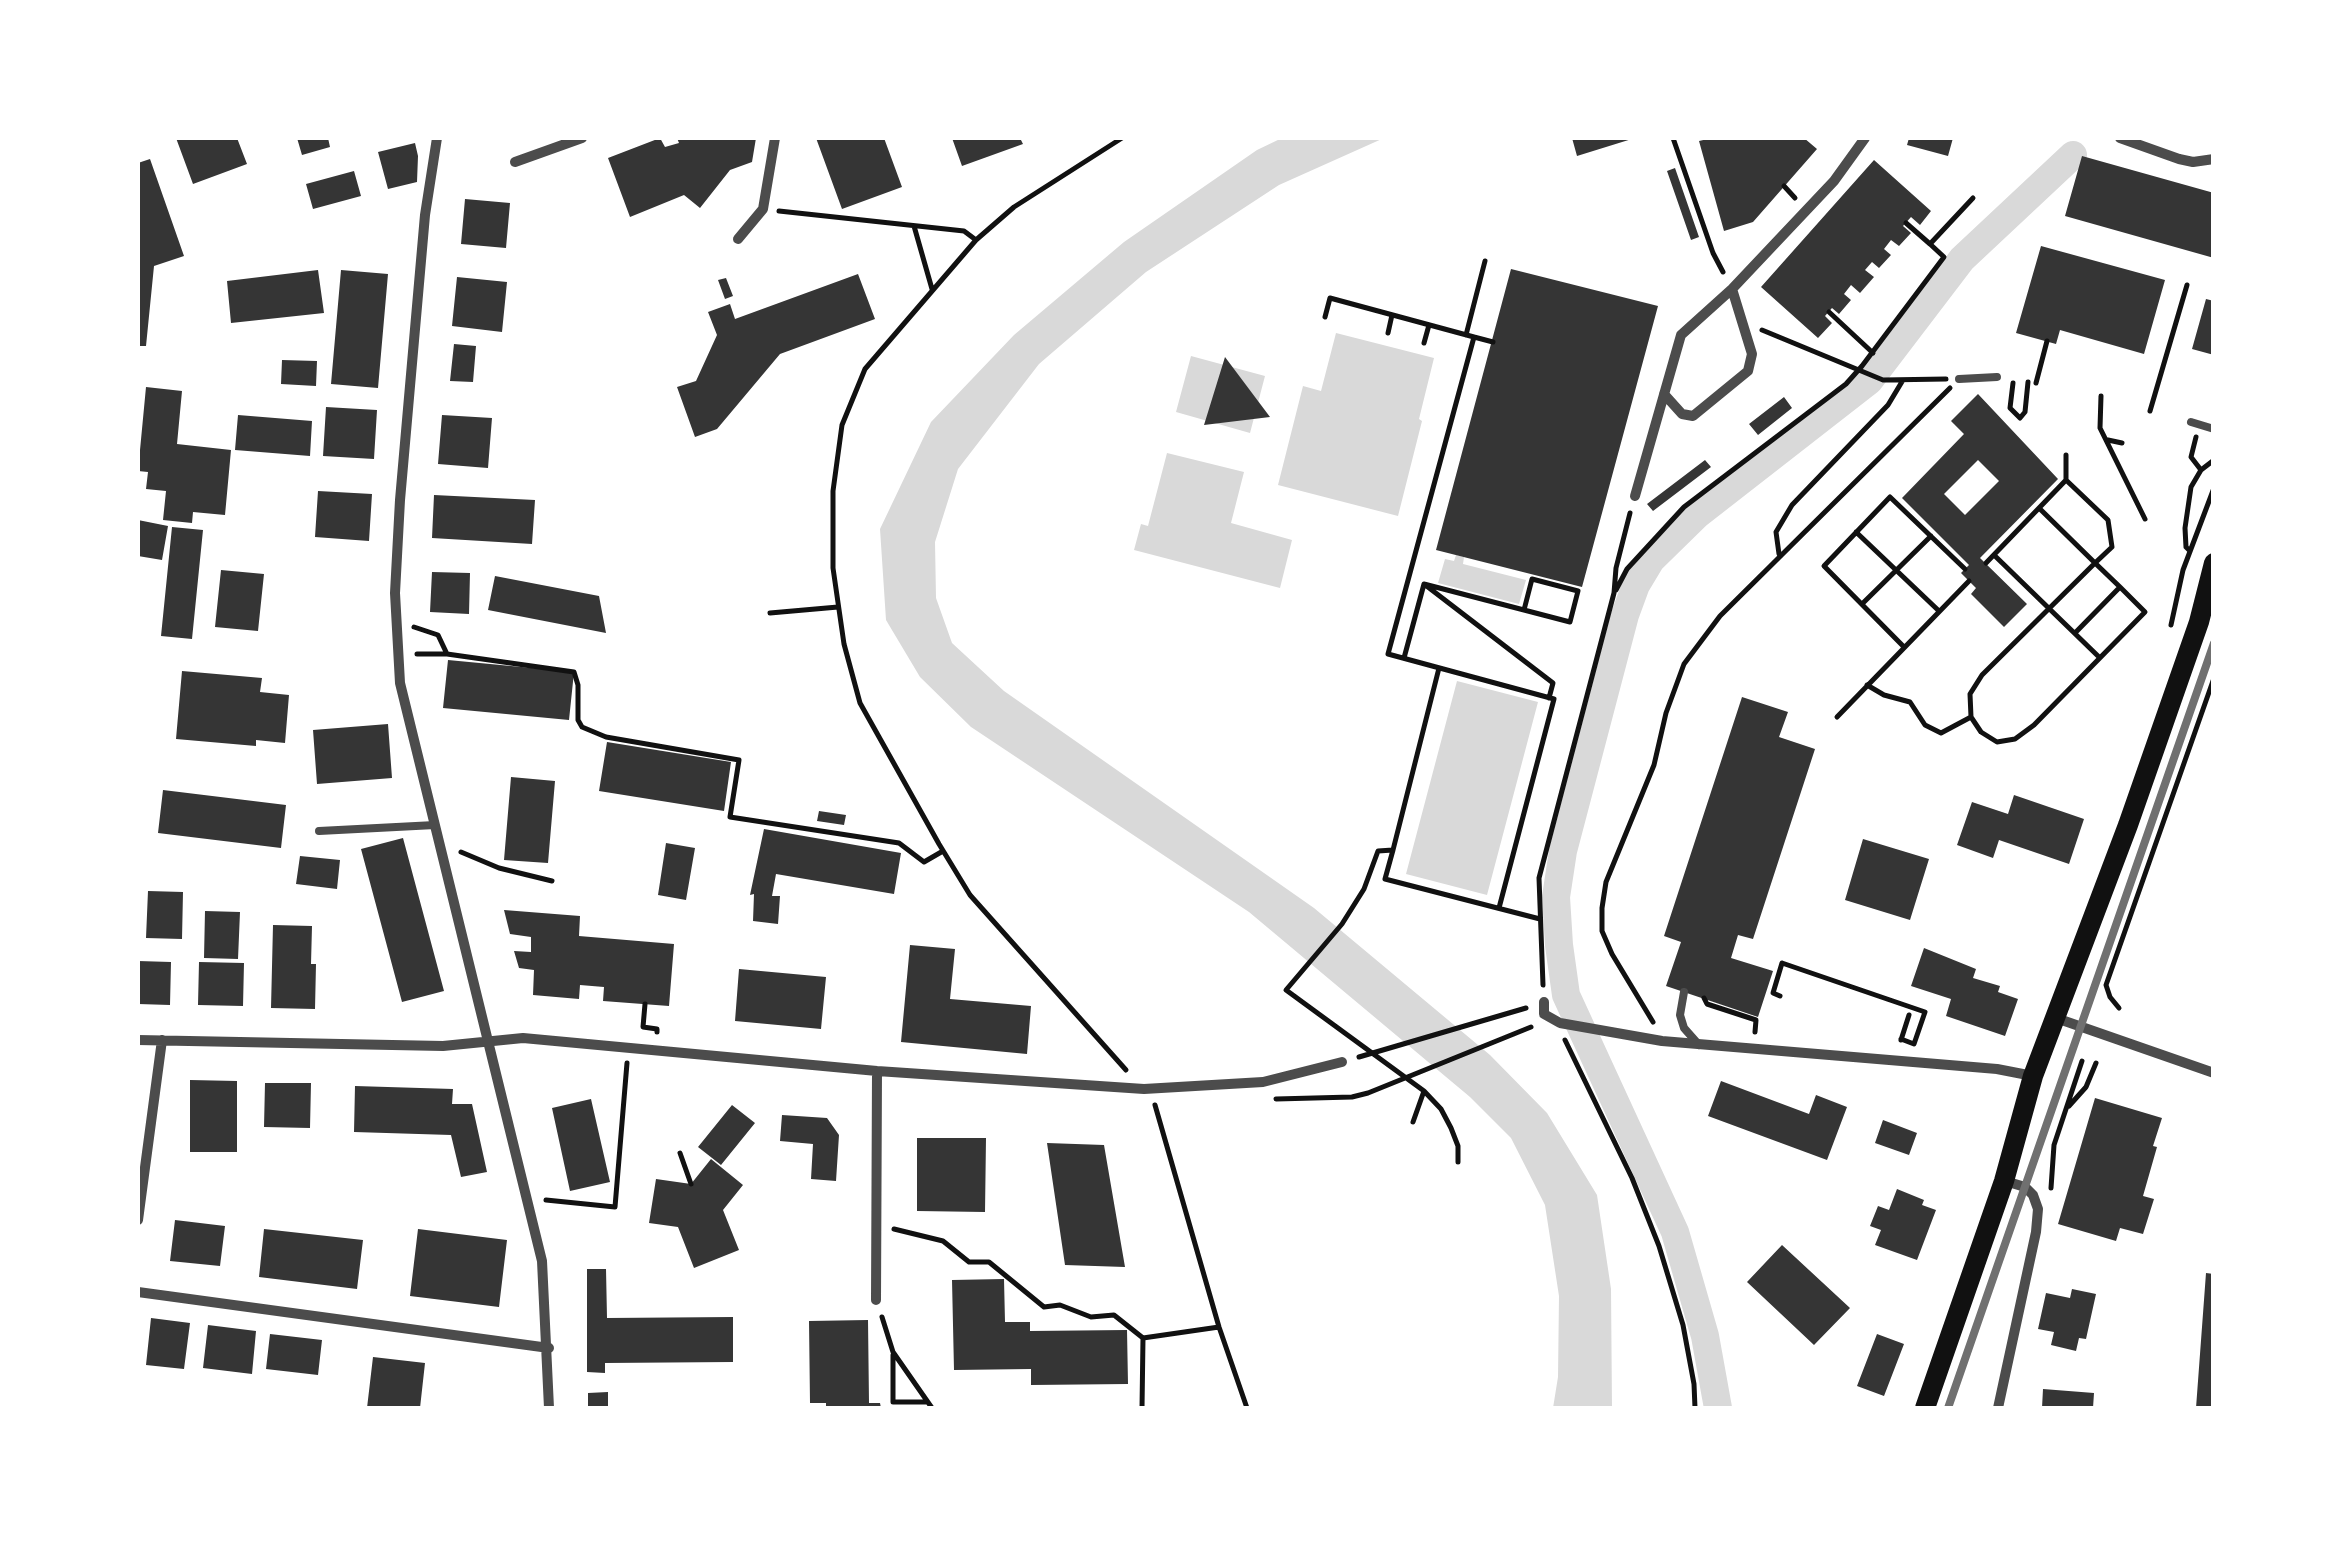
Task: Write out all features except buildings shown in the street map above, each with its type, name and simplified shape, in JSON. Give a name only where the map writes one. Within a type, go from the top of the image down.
[{"type":"main road","points":[[1925,1408],[2004,1181],[2033,1076],[2199,622],[2214,563]]},
{"type":"street","points":[[437,138],[425,215],[400,500],[395,593],[400,683],[542,1261],[550,1408]]},
{"type":"street","points":[[515,162],[582,138]]},
{"type":"street","points":[[738,239],[763,210],[776,138]]},
{"type":"street","points":[[1635,496],[1681,335],[1732,289],[1834,182],[1866,138]]},
{"type":"street","points":[[2120,138],[2193,162],[2214,159]]},
{"type":"street","points":[[1664,394],[1682,414],[1693,416],[1748,372],[1752,354],[1732,289]]},
{"type":"street","points":[[1544,1002],[1544,1014],[1564,1024],[1662,1041],[1998,1069],[2033,1076]]},
{"type":"street","points":[[2056,1018],[2214,1073]]},
{"type":"street","points":[[138,1040],[443,1046],[523,1038],[876,1072],[1144,1090],[1264,1082],[1342,1062]]},
{"type":"street","points":[[138,1220],[162,1040]]},
{"type":"street","points":[[876,1072],[876,1300]]},
{"type":"street","points":[[1998,1408],[2038,1209],[2033,1195],[2024,1186],[2004,1181]]},
{"type":"street","points":[[138,1292],[549,1348]]},
{"type":"lane","points":[[1959,379],[1997,377]]},
{"type":"lane","points":[[2195,424],[2214,429]]},
{"type":"lane","points":[[318,831],[436,825]]},
{"type":"lane","points":[[1684,992],[1680,1014],[1684,1028],[1699,1045]]},
{"type":"path","points":[[1122,138],[1014,207],[976,240],[865,369],[842,426],[833,491],[833,568],[860,703],[970,896],[1144,1090]]},
{"type":"path","points":[[1673,138],[1713,253]]},
{"type":"path","points":[[1784,186],[1797,200]]},
{"type":"path","points":[[1930,244],[1972,198]]},
{"type":"path","points":[[763,210],[964,231],[976,240]]},
{"type":"path","points":[[1614,593],[1627,569],[1684,507],[1861,372],[1944,257],[1906,222]]},
{"type":"path","points":[[914,226],[932,289]]},
{"type":"path","points":[[1485,260],[1468,357],[1388,654],[1554,699],[1499,908]]},
{"type":"path","points":[[2150,410],[2187,284]]},
{"type":"path","points":[[1325,316],[1330,298],[1493,342]]},
{"type":"path","points":[[1828,312],[1873,353]]},
{"type":"path","points":[[1388,333],[1392,315]]},
{"type":"path","points":[[1424,342],[1429,325]]},
{"type":"path","points":[[2036,383],[2047,342]]},
{"type":"path","points":[[1794,344],[1883,380],[1959,379]]},
{"type":"path","points":[[1456,354],[1468,357]]},
{"type":"path","points":[[1662,1041],[1602,931],[1606,882],[1654,765],[1666,713],[1684,664],[1720,616],[1959,379]]},
{"type":"path","points":[[1780,555],[1776,532],[1792,505],[1888,405],[1903,380]]},
{"type":"path","points":[[2014,380],[2010,408],[2020,418],[2025,412],[2028,382]]},
{"type":"path","points":[[2101,396],[2100,428],[2145,518]]},
{"type":"path","points":[[2195,424],[2191,457],[2201,470]]},
{"type":"path","points":[[2108,440],[2122,444]]},
{"type":"path","points":[[1986,564],[2066,480],[2066,455]]},
{"type":"path","points":[[2214,460],[2201,470],[2192,487],[2185,540],[2190,552],[2214,488]]},
{"type":"path","points":[[2039,508],[2096,563],[2145,612],[2034,725],[2014,740],[1997,742],[1981,732],[1971,717],[1970,694],[1982,676],[2050,609],[2096,563],[2112,547],[2108,520],[2066,480]]},
{"type":"path","points":[[1544,1002],[1539,878],[1614,593],[1616,568],[1635,496]]},
{"type":"path","points":[[1904,647],[1824,566],[1890,496],[1965,569]]},
{"type":"path","points":[[1416,506],[1427,510]]},
{"type":"path","points":[[1856,532],[1939,612]]},
{"type":"path","points":[[1862,604],[1931,536]]},
{"type":"path","points":[[1994,555],[2100,658]]},
{"type":"path","points":[[1424,584],[1570,622],[1578,591],[1532,578],[1524,610]]},
{"type":"path","points":[[1836,717],[1969,581]]},
{"type":"path","points":[[1404,658],[1424,584]]},
{"type":"path","points":[[1424,584],[1553,684],[1549,698]]},
{"type":"path","points":[[2074,633],[2120,587]]},
{"type":"path","points":[[770,613],[838,608]]},
{"type":"path","points":[[397,626],[438,635],[447,654]]},
{"type":"path","points":[[399,655],[447,654],[568,669],[577,676],[578,720],[594,734],[739,760],[730,817],[899,843],[924,862],[944,851]]},
{"type":"path","points":[[1440,668],[1385,879],[1540,918]]},
{"type":"path","points":[[2119,1008],[2106,985],[2214,678]]},
{"type":"path","points":[[1868,685],[1884,696],[1910,702],[1925,725],[1942,733],[1971,717]]},
{"type":"path","points":[[440,844],[499,868],[552,881]]},
{"type":"path","points":[[1393,850],[1378,851],[1364,889],[1342,924],[1286,990],[1424,1091],[1452,1128],[1458,1162]]},
{"type":"path","points":[[1780,996],[1772,993],[1782,963],[1924,1012],[1914,1044],[1901,1039]]},
{"type":"path","points":[[1704,998],[1707,1004],[1756,1020],[1754,1050]]},
{"type":"path","points":[[645,1004],[644,1028],[658,1029],[656,1050]]},
{"type":"path","points":[[1342,1062],[1504,1014]]},
{"type":"path","points":[[1894,1062],[1909,1015]]},
{"type":"path","points":[[1564,1024],[1565,1041],[1632,1178],[1659,1246],[1682,1325],[1694,1384],[1694,1408]]},
{"type":"path","points":[[1368,1093],[1512,1035]]},
{"type":"path","points":[[528,1199],[616,1207],[628,1048]]},
{"type":"path","points":[[2038,1209],[2053,1184],[2054,1146],[2082,1062]]},
{"type":"path","points":[[2066,1109],[2086,1087],[2096,1062]]},
{"type":"path","points":[[1413,1122],[1424,1091]]},
{"type":"path","points":[[1154,1102],[1247,1408]]},
{"type":"path","points":[[680,1153],[691,1184]]},
{"type":"path","points":[[876,1225],[944,1241],[970,1262],[989,1262],[1044,1307],[1060,1305],[1091,1317],[1114,1315],[1143,1338],[1220,1327]]},
{"type":"path","points":[[876,1300],[893,1352],[929,1405]]},
{"type":"path","points":[[1142,1408],[1143,1338]]},
{"type":"path","points":[[893,1352],[893,1402],[929,1405]]},
{"type":"shaded area","points":[[1282,138],[1384,138],[1279,185],[1146,272],[1039,364],[958,469],[935,542],[936,598],[952,643],[1004,691],[1314,908],[1490,1055],[1547,1113],[1597,1195],[1611,1289],[1612,1408],[1553,1408],[1558,1377],[1559,1296],[1545,1205],[1511,1138],[1470,1097],[1249,912],[971,727],[920,677],[886,620],[880,529],[931,422],[1014,335],[1124,242],[1257,150]]},
{"type":"shaded area","points":[[1336,333],[1434,358],[1398,516],[1278,485],[1303,386],[1321,391]]},
{"type":"shaded area","points":[[1191,356],[1265,376],[1250,433],[1176,412]]},
{"type":"shaded area","points":[[1167,453],[1244,472],[1231,523],[1292,540],[1280,588],[1134,550],[1141,524],[1148,526]]},
{"type":"shaded area","points":[[1456,555],[1464,557],[1463,564],[1526,580],[1519,604],[1438,583],[1445,559],[1454,561]]},
{"type":"shaded area","points":[[1457,681],[1538,702],[1487,895],[1406,874]]},
{"type":"waterway","points":[[1718,1408],[1705,1336],[1675,1232],[1566,995],[1559,945],[1556,897],[1563,851],[1625,615],[1651,560],[1697,515],[1869,381],[1962,259],[2073,155]]},
{"type":"railway","points":[[1948,1408],[2214,643]]}]
